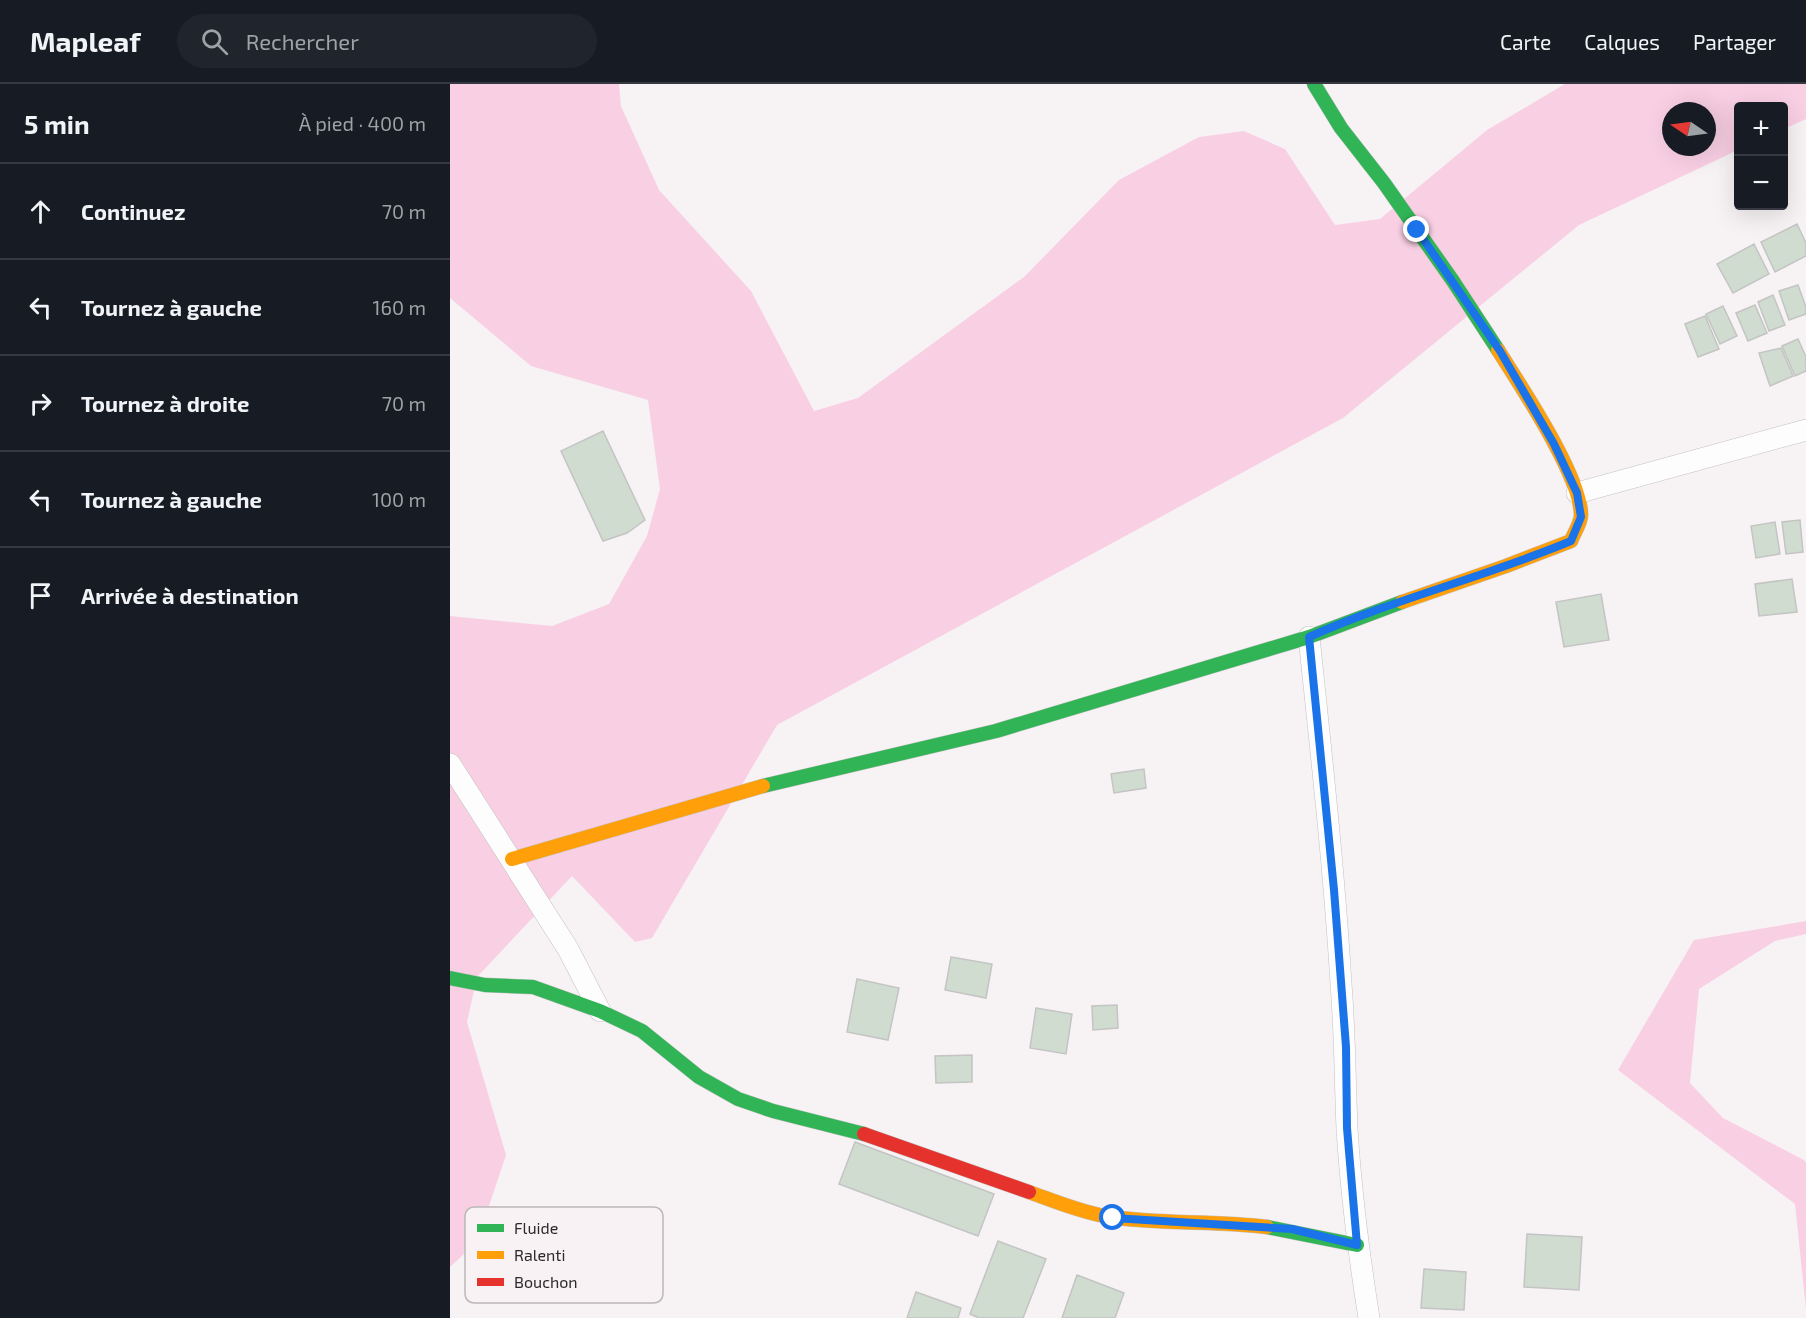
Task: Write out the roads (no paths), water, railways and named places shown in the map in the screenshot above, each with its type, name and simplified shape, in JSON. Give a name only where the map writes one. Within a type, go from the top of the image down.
[{"type":"street","points":[[512,859],[783,780],[874,761],[996,731],[1309,637],[1350,619],[1526,560],[1571,541],[1581,517],[1577,493],[1554,444],[1500,351],[1391,193],[1341,128],[1314,84]]},
{"type":"street","points":[[1577,493],[1806,430]]},
{"type":"street","points":[[1309,637],[1336,912],[1346,1047],[1347,1128],[1357,1245],[1369,1318]]},
{"type":"street","points":[[450,764],[568,949],[600,1011]]},
{"type":"street","points":[[450,978],[485,985],[533,987],[600,1011],[642,1031],[699,1077],[738,1099],[773,1111],[861,1133],[1082,1211],[1113,1218],[1147,1221],[1292,1229],[1357,1245]]}]
